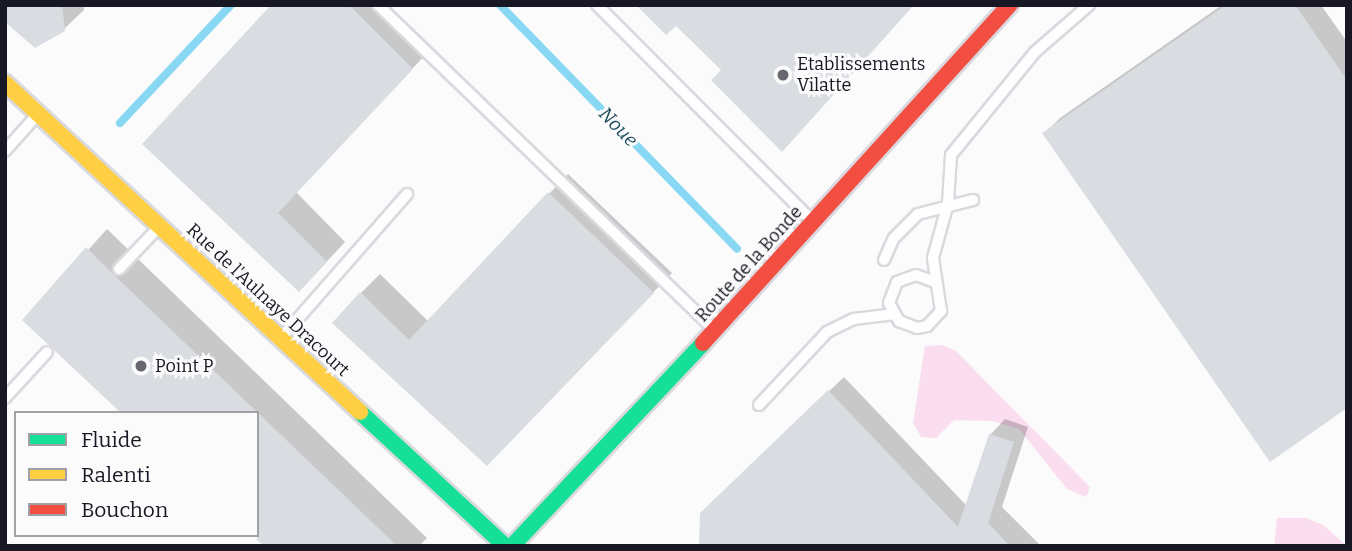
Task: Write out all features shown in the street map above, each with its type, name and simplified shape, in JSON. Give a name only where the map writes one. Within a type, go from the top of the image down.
[{"type":"street","name":"Route de la Bonde","points":[[512,546],[715,331],[1010,5]]},
{"type":"street","name":"Rue de l'Aulnaye Dracourt","points":[[5,83],[505,546]]},
{"type":"lane","points":[[378,5],[715,331]]},
{"type":"lane","points":[[597,5],[813,222]]},
{"type":"lane","points":[[935,282],[916,275],[897,282],[889,303],[899,321],[917,328],[935,320],[943,301],[935,282],[933,258],[948,203],[951,155],[1035,52],[1089,5]]},
{"type":"lane","points":[[5,151],[39,113]]},
{"type":"lane","points":[[281,338],[407,194]]},
{"type":"lane","points":[[884,260],[894,238],[918,214],[948,203],[973,200]]},
{"type":"lane","points":[[119,269],[160,225]]},
{"type":"lane","points":[[759,405],[827,332],[854,319],[893,313]]},
{"type":"lane","points":[[5,398],[47,352]]},
{"type":"shaded area","points":[[942,345],[956,351],[1090,487],[1086,497],[1067,489],[1019,429],[992,421],[954,420],[936,438],[921,437],[913,423],[925,346]]},
{"type":"shaded area","points":[[1277,518],[1306,518],[1323,525],[1347,546],[1274,546]]},
{"type":"building","points":[[5,5],[62,5],[65,31],[35,48],[5,22]]},
{"type":"building","points":[[271,5],[349,5],[413,69],[278,213],[327,262],[299,292],[142,144]]},
{"type":"building","name":"Etablissements Vilatte","points":[[636,5],[914,5],[782,152],[711,80],[721,70],[676,26],[666,35]]},
{"type":"building","points":[[1226,5],[1295,5],[1347,80],[1347,408],[1270,462],[1042,133]]},
{"type":"building","points":[[548,192],[654,293],[487,466],[332,323],[360,292],[409,340]]},
{"type":"building","name":"Point P","points":[[86,247],[256,411],[119,411],[22,320]]},
{"type":"building","points":[[828,390],[958,527],[989,434],[1014,442],[988,523],[1010,546],[699,546],[700,513]]},
{"type":"building","name":"Point P","points":[[259,414],[397,546],[264,546],[257,540]]},
{"type":"waterway","name":"Noue","points":[[120,123],[231,5]]},
{"type":"waterway","name":"Noue","points":[[500,5],[737,249]]},
{"type":"traffic: fast","points":[[512,546],[703,343]]},
{"type":"traffic: fast","points":[[360,412],[505,546]]},
{"type":"traffic: slow","points":[[5,83],[360,412]]},
{"type":"traffic: jam","points":[[703,343],[1010,5]]},
{"type":"place","name":"Etablissements Vilatte","points":[[783,75]]},
{"type":"place","name":"Point P","points":[[141,366]]}]
